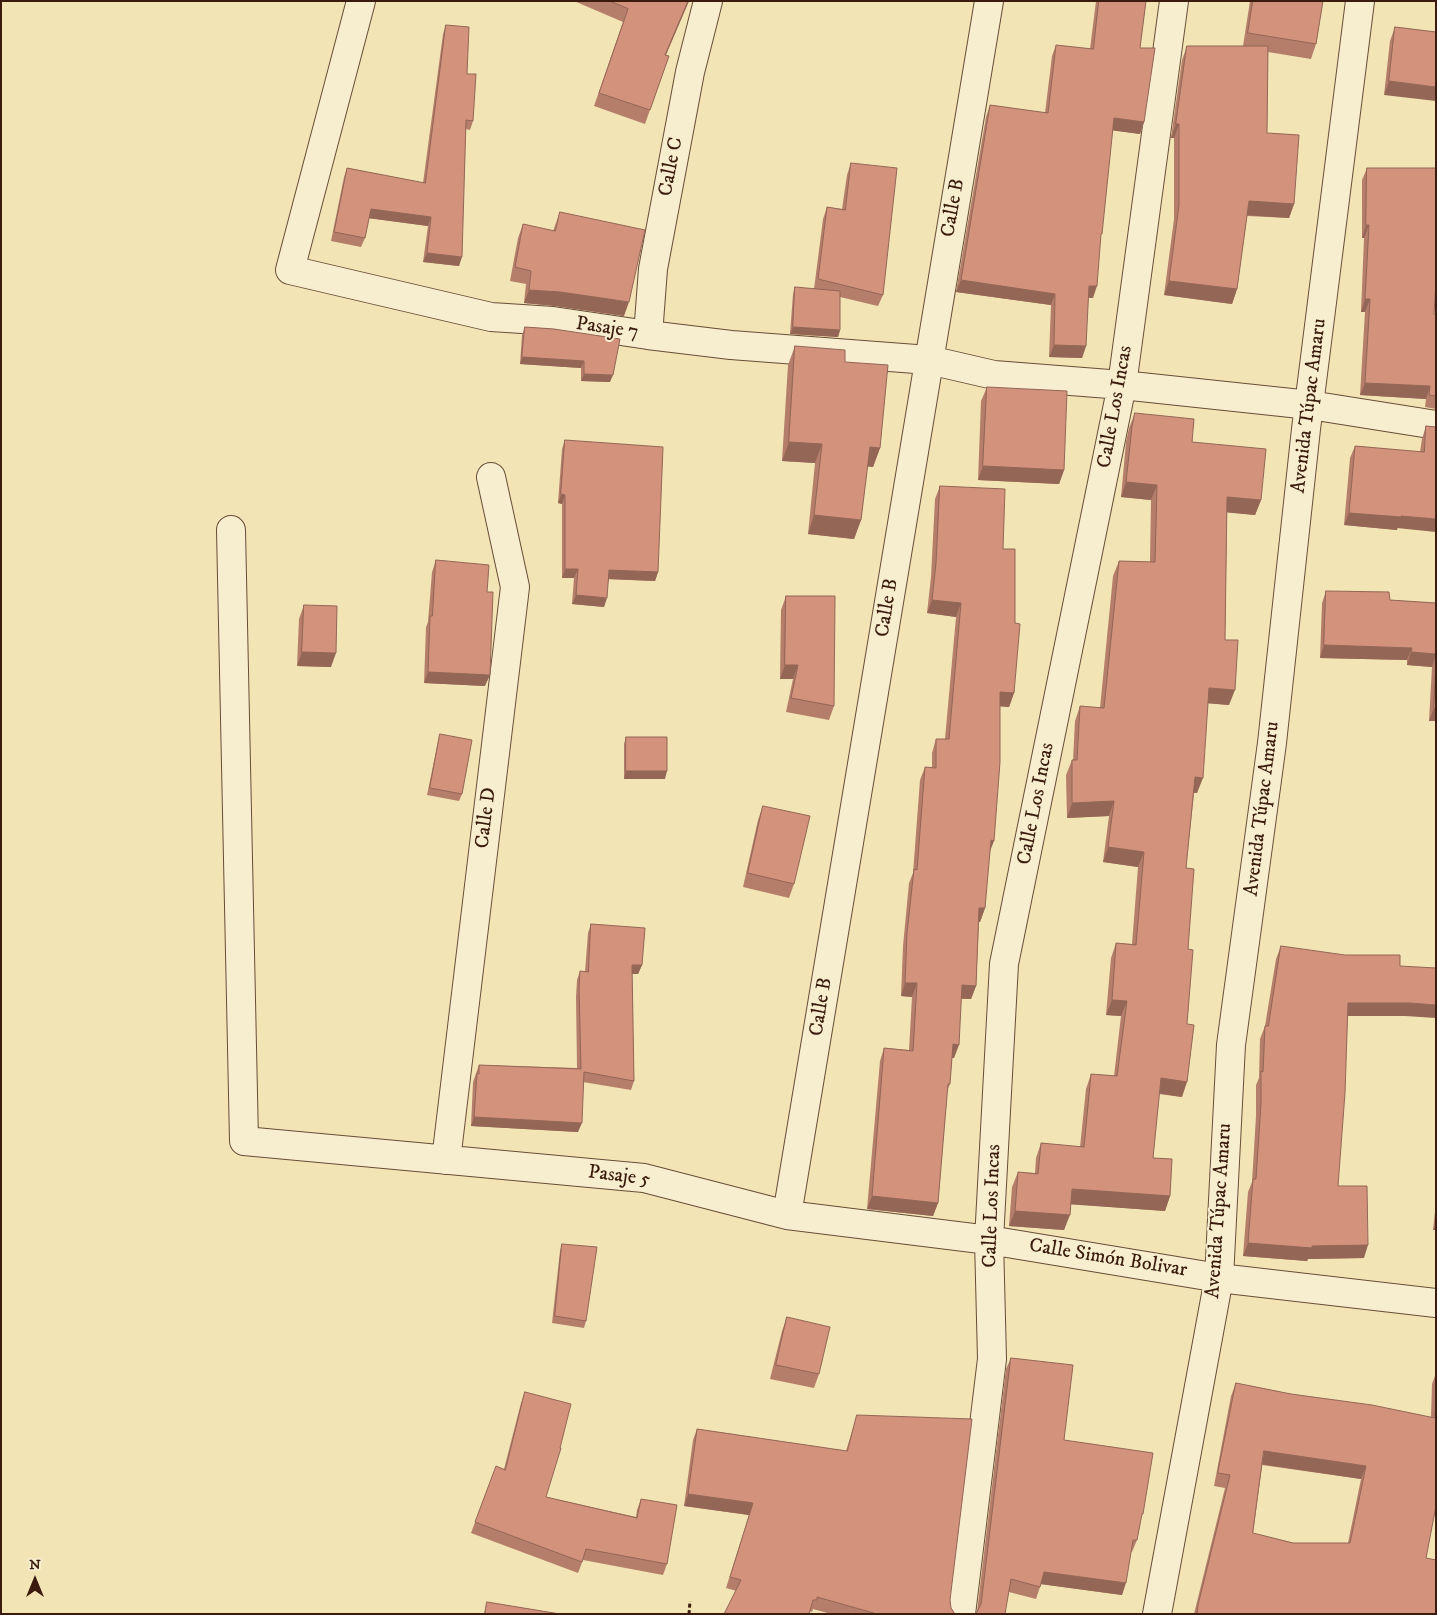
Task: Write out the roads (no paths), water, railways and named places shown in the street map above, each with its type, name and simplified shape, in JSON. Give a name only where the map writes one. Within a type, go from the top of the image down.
[{"type":"street","name":"Pasaje 7","points":[[360,1],[290,270],[491,316],[553,321],[731,345],[929,360],[994,375],[1122,385],[1310,405],[1436,425]]},
{"type":"street","name":"Calle C","points":[[648,335],[652,269],[690,72],[708,1]]},
{"type":"street","name":"Calle B","points":[[787,1214],[989,1]]},
{"type":"street","name":"Calle Los Incas","points":[[961,1614],[992,1359],[990,1240],[1004,964],[1122,385],[1174,1]]},
{"type":"street","name":"Avenida Túpac Amaru","points":[[1157,1614],[1219,1278],[1231,1046],[1272,743],[1310,405],[1360,1]]},
{"type":"street","name":"Calle D","points":[[446,1160],[515,587],[491,477]]},
{"type":"street","name":"Pasaje 5","points":[[231,530],[244,1141],[644,1178],[787,1214],[990,1240]]},
{"type":"street","name":"Calle Simón Bolivar","points":[[990,1240],[1219,1278],[1436,1302]]}]
